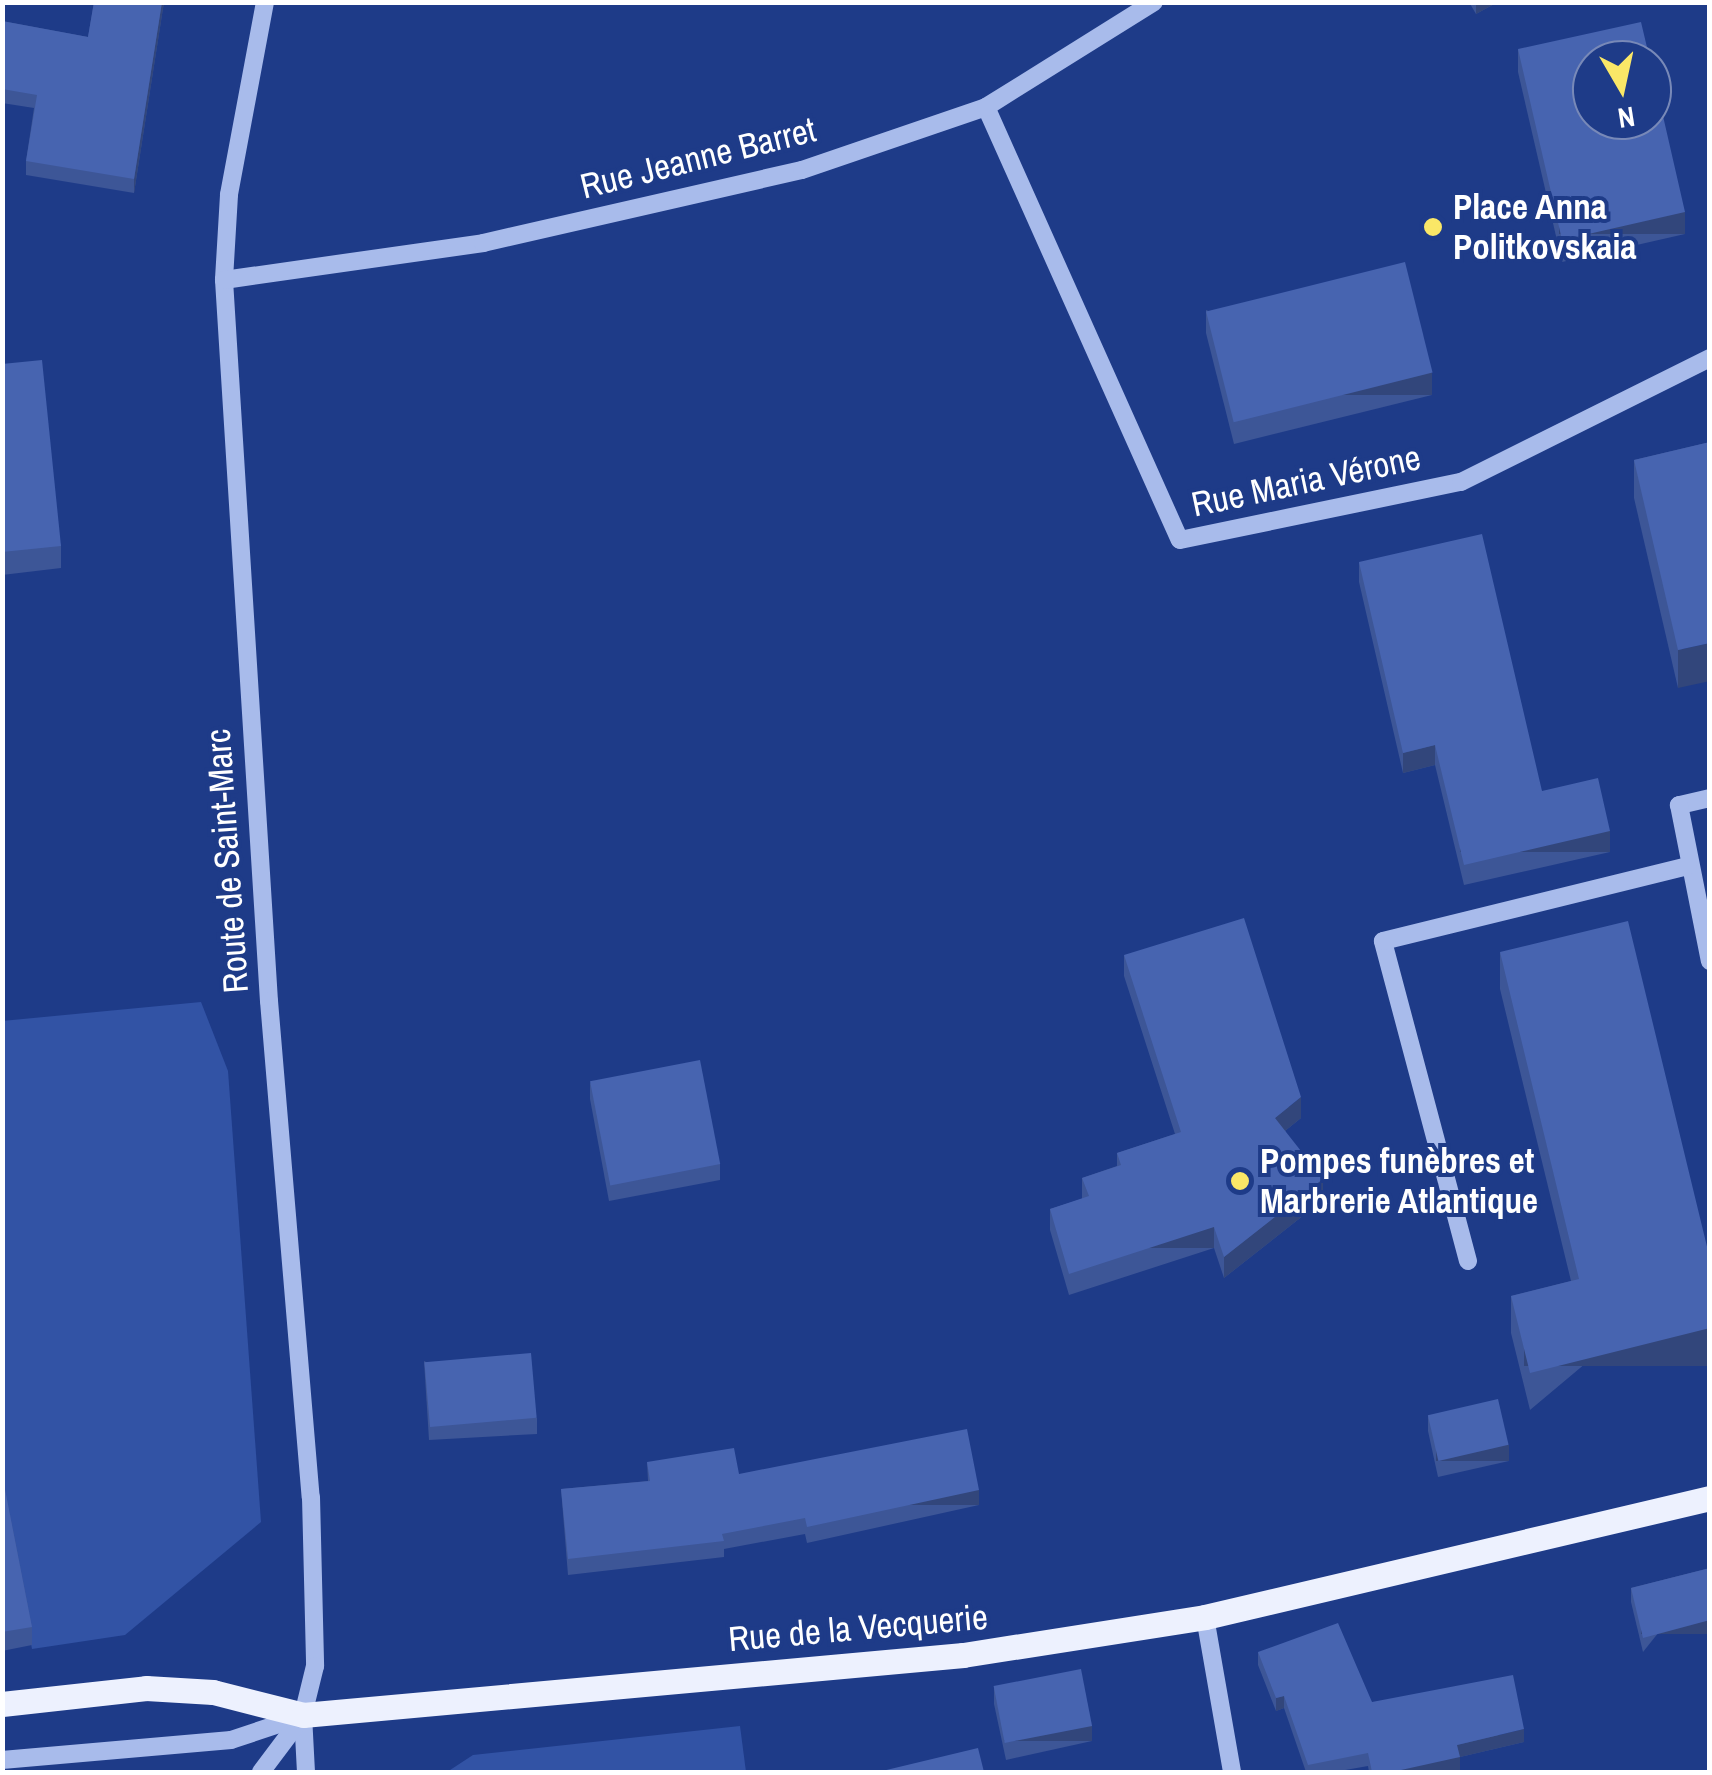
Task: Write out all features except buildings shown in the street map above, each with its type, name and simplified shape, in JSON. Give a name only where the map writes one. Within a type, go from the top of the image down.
[{"type":"main road","name":"Rue de la Vecquerie","points":[[2,1704],[146,1688],[213,1692],[304,1716],[964,1655],[1205,1617],[1710,1498]]},
{"type":"street","name":"Route de Saint-Marc","points":[[265,2],[229,195],[224,280],[270,1001],[311,1498],[315,1666],[304,1716]]},
{"type":"street","name":"Rue Jeanne Barret","points":[[224,280],[483,243],[802,170],[986,107],[1154,2]]},
{"type":"street","name":"Rue Maria Vérone","points":[[986,107],[1180,540],[1461,482],[1710,358]]},
{"type":"street","points":[[1710,798],[1679,805],[1688,866],[1710,961]]},
{"type":"street","points":[[1468,1261],[1383,941],[1688,866]]},
{"type":"street","points":[[1205,1617],[1232,1772]]},
{"type":"street","points":[[2,1760],[231,1740],[304,1716]]},
{"type":"street","points":[[260,1772],[304,1716]]},
{"type":"street","points":[[304,1716],[306,1772]]},
{"type":"shaded area","points":[[201,1002],[228,1071],[261,1522],[125,1635],[32,1649],[3,1493],[2,1021]]},
{"type":"shaded area","points":[[740,1726],[746,1772],[447,1772],[473,1755]]},
{"type":"place","name":"Place Anna Politkovskaia","points":[[1433,227]]},
{"type":"place","name":"Pompes funèbres et Marbrerie Atlantique","points":[[1240,1181]]}]
